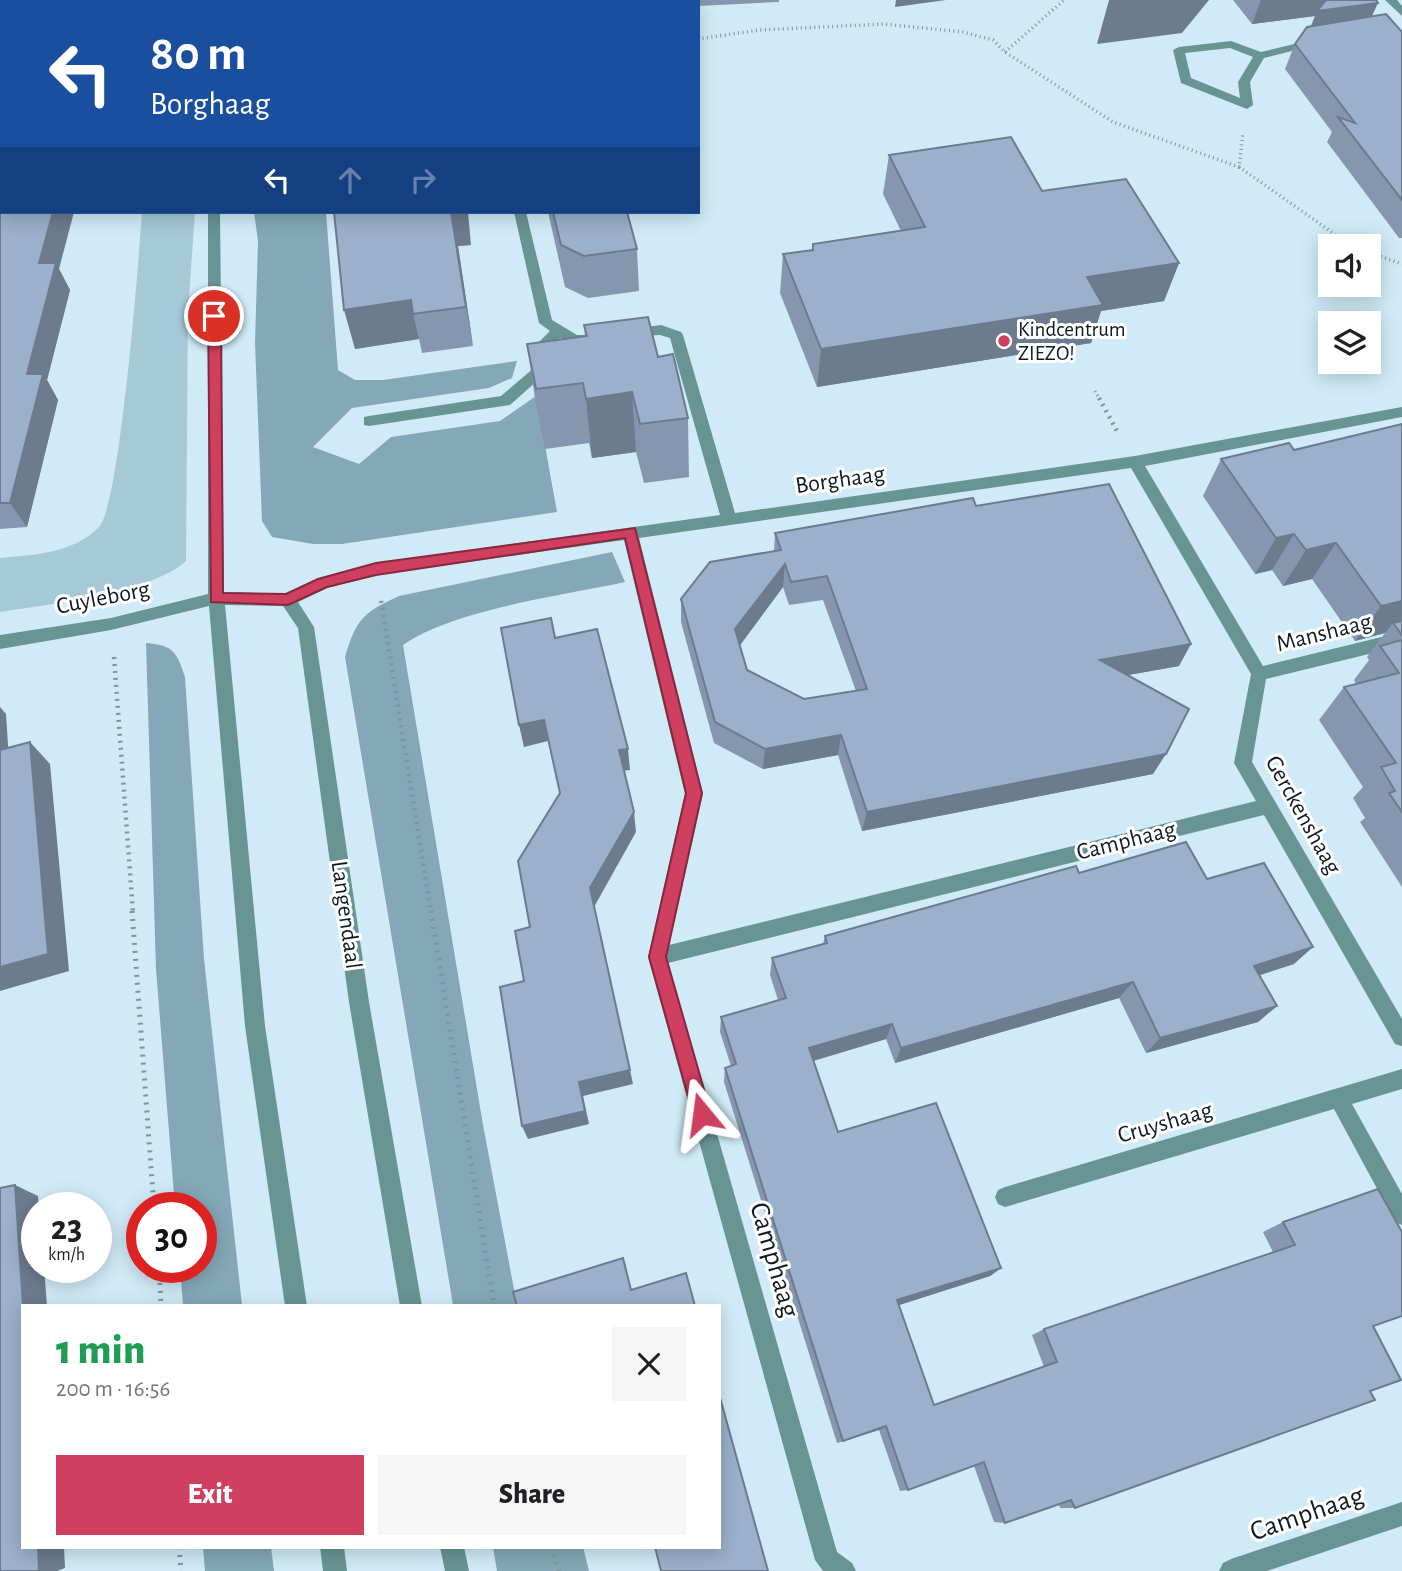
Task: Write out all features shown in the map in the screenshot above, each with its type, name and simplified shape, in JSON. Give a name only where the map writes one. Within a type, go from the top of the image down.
[{"type":"street","points":[[1391,0],[1402,13]]},
{"type":"street","points":[[1261,56],[1244,82],[1247,105],[1185,80],[1179,50],[1231,44],[1261,56],[1334,39]]},
{"type":"street","points":[[214,214],[216,598],[255,1026],[296,1304]]},
{"type":"street","points":[[520,214],[546,323],[575,340],[661,330],[676,335],[729,518]]},
{"type":"street","points":[[369,421],[505,401],[542,368],[538,350],[559,331]]},
{"type":"street","name":"Borghaag","points":[[288,600],[323,583],[376,569],[1135,462],[1402,412]]},
{"type":"street","points":[[1135,462],[1259,674]]},
{"type":"street","name":"Camphaag","points":[[630,532],[694,793],[657,957],[827,1560],[844,1571]]},
{"type":"street","points":[[216,598],[288,600]]},
{"type":"street","name":"Cuyleborg","points":[[0,642],[111,624],[216,598]]},
{"type":"street","name":"Langendaal","points":[[288,600],[306,627],[359,1002],[411,1304]]},
{"type":"street","name":"Manshaag","points":[[1259,674],[1402,639]]},
{"type":"street","name":"Gerckenshaag","points":[[1259,674],[1243,763],[1402,1037]]},
{"type":"street","name":"Camphaag","points":[[657,957],[1268,806]]},
{"type":"street","name":"Cruyshaag","points":[[1005,1197],[1402,1079]]},
{"type":"street","points":[[1339,1099],[1402,1215]]},
{"type":"street","name":"Camphaag","points":[[1231,1571],[1402,1514]]},
{"type":"street","points":[[332,1549],[335,1571]]},
{"type":"street","points":[[453,1549],[457,1571]]},
{"type":"path","points":[[1005,52],[1064,0]]},
{"type":"path","points":[[700,38],[760,30],[884,24],[963,32],[993,40],[1005,52],[1113,122],[1239,167],[1334,234]]},
{"type":"path","points":[[1239,167],[1247,105]]},
{"type":"path","points":[[1381,257],[1402,264]]},
{"type":"path","points":[[376,569],[494,1304]]},
{"type":"path","points":[[111,624],[153,1192]]},
{"type":"path","points":[[160,1283],[162,1304]]},
{"type":"path","points":[[179,1549],[181,1571]]},
{"type":"path","points":[[552,1549],[559,1571]]},
{"type":"shaded area","points":[[142,214],[195,214],[188,312],[186,561],[171,572],[125,589],[0,612],[0,558],[53,551],[78,542],[99,527],[107,509],[121,430]]},
{"type":"shaded area","points":[[254,214],[326,214],[338,370],[355,380],[383,380],[517,361],[512,378],[489,388],[352,408],[313,447],[359,464],[391,437],[500,421],[536,396],[557,512],[342,544],[313,544],[272,537],[262,521],[255,343],[258,241]]},
{"type":"shaded area","points":[[612,552],[625,582],[479,613],[451,622],[403,645],[483,1125],[517,1304],[453,1304],[345,657],[353,634],[363,618],[399,596]]},
{"type":"shaded area","points":[[146,643],[173,651],[185,677],[204,959],[242,1304],[183,1304],[181,1283],[217,1283],[217,1192],[174,1192],[156,969]]},
{"type":"shaded area","points":[[203,1549],[271,1549],[274,1571],[205,1571]]},
{"type":"shaded area","points":[[493,1549],[584,1549],[589,1571],[497,1571]]},
{"type":"building","points":[[1326,0],[1376,0],[1378,3],[1317,11]]},
{"type":"building","points":[[1386,14],[1402,32],[1402,200],[1338,117],[1355,123],[1295,44],[1307,27]]},
{"type":"building","points":[[1011,137],[1042,191],[1126,179],[1179,263],[1087,277],[1103,305],[821,349],[783,254],[813,250],[813,244],[925,227],[889,155]]},
{"type":"building","points":[[0,214],[52,214],[39,263],[56,263],[27,374],[43,374],[10,503],[0,503]]},
{"type":"building","points":[[334,214],[451,214],[466,307],[413,314],[411,300],[344,310]]},
{"type":"building","points":[[553,214],[628,214],[637,249],[584,256],[561,245]]},
{"type":"building","points":[[648,317],[658,357],[673,354],[688,418],[640,424],[632,392],[586,399],[583,383],[536,389],[527,344],[587,336],[584,325]]},
{"type":"building","points":[[1402,424],[1402,601],[1381,606],[1336,543],[1306,550],[1294,534],[1276,538],[1221,459],[1289,443],[1294,450]]},
{"type":"building","points":[[1109,484],[1191,644],[1100,660],[1189,709],[1166,754],[867,812],[841,735],[765,749],[715,722],[681,599],[710,562],[781,550],[775,533],[973,498],[976,506]],"holes":[[[785,564],[791,582],[827,576],[867,689],[804,699],[747,670],[735,629]]]},
{"type":"building","points":[[551,618],[555,638],[597,629],[628,749],[619,750],[634,812],[590,888],[630,1070],[579,1082],[585,1111],[522,1126],[500,987],[524,981],[515,931],[530,927],[518,861],[560,793],[544,720],[519,725],[501,628]]},
{"type":"building","points":[[1402,621],[1402,635],[1393,623]]},
{"type":"building","points":[[1402,640],[1402,812],[1389,793],[1395,791],[1381,767],[1396,763],[1344,687],[1399,673],[1380,646]]},
{"type":"building","points":[[30,742],[48,954],[0,967],[0,750]]},
{"type":"building","points":[[1186,842],[1207,879],[1264,863],[1313,947],[1254,966],[1277,1006],[1160,1038],[1133,982],[901,1048],[892,1024],[809,1048],[838,1132],[936,1103],[1001,1268],[897,1300],[934,1405],[1057,1362],[1044,1329],[1295,1245],[1283,1222],[1378,1189],[1402,1232],[1402,1316],[1373,1326],[1401,1380],[1370,1391],[1375,1400],[1075,1508],[1071,1500],[1005,1523],[984,1462],[908,1490],[886,1426],[843,1441],[725,1068],[736,1064],[721,1017],[786,998],[772,958],[827,943],[825,936],[1076,866],[1079,873]]},
{"type":"building","points":[[15,1185],[23,1304],[21,1549],[38,1549],[39,1570],[0,1571],[0,1188]]},
{"type":"building","points":[[623,1258],[631,1290],[686,1273],[694,1304],[516,1304],[513,1292]]},
{"type":"building","points":[[721,1401],[768,1571],[661,1571],[656,1549],[721,1549]]},
{"type":"place","name":"Kindcentrum ZIEZO!","points":[[1004,341]]},
{"type":"route","points":[[214,316],[216,598],[288,600],[323,583],[376,569],[630,532],[694,793],[657,957],[702,1114]]}]
